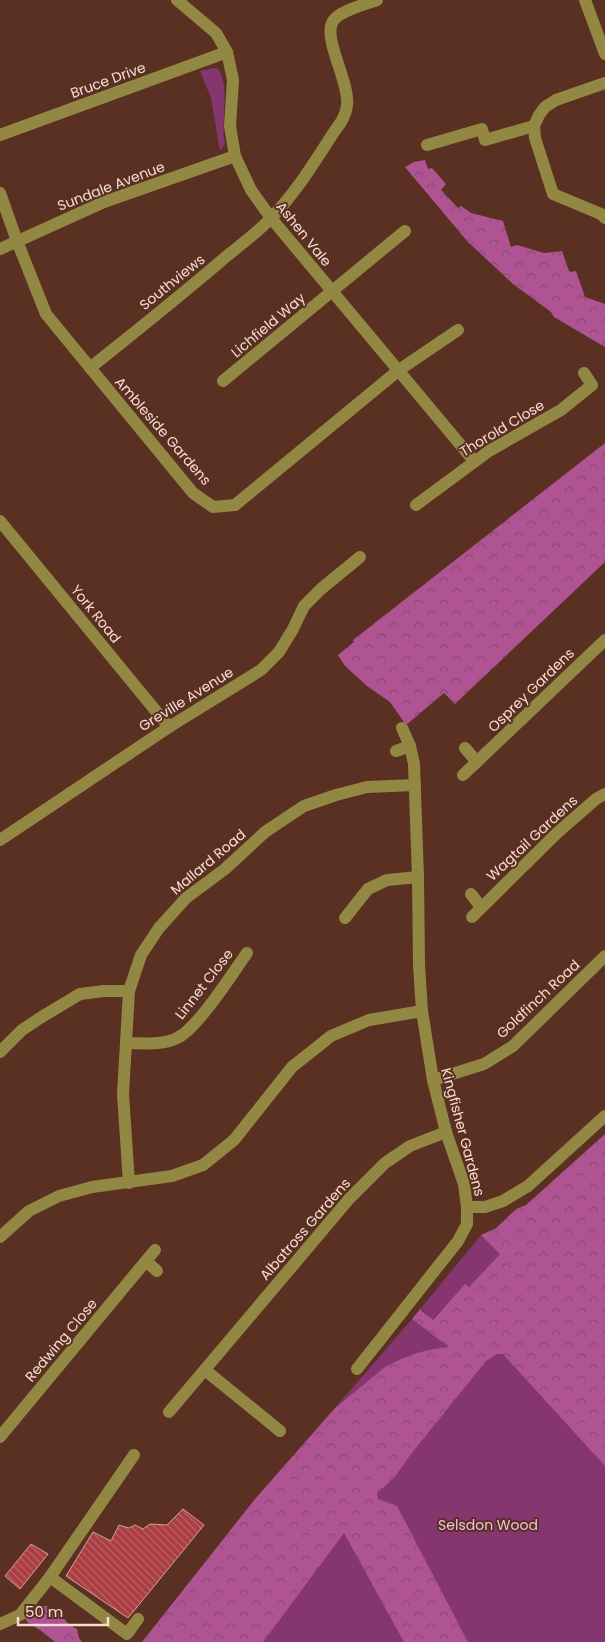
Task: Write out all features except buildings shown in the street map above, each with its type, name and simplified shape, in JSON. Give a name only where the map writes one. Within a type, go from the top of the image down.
[{"type":"street","name":"Ashen Vale","points":[[176,0],[216,33],[227,52],[234,80],[230,126],[235,156],[251,190],[271,218],[331,291],[474,461]]},
{"type":"street","name":"Southviews","points":[[90,368],[210,271],[271,218],[296,188],[343,119],[347,106],[347,95],[330,38],[330,27],[333,20],[341,14],[377,0]]},
{"type":"street","points":[[585,0],[605,54]]},
{"type":"street","name":"Bruce Drive","points":[[0,135],[227,52]]},
{"type":"street","points":[[605,83],[550,103],[542,111],[534,126],[535,138],[553,194],[601,214],[605,218]]},
{"type":"street","points":[[427,145],[482,128],[485,140],[495,130],[534,126]]},
{"type":"street","name":"Sundale Avenue","points":[[0,249],[104,202],[235,156]]},
{"type":"street","name":"Ambleside Gardens","points":[[0,193],[46,314],[193,493],[212,507],[235,505],[399,370],[458,330]]},
{"type":"street","name":"Lichfield Way","points":[[224,381],[405,231]]},
{"type":"street","name":"Thorold Close","points":[[416,505],[489,451],[561,410],[592,385],[584,373]]},
{"type":"street","name":"York Road","points":[[0,521],[169,727]]},
{"type":"street","name":"Greville Avenue","points":[[0,840],[169,727],[260,670],[279,652],[304,606],[321,588],[360,557]]},
{"type":"street","name":"Osprey Gardens","points":[[463,775],[605,640]]},
{"type":"street","name":"Kingfisher Gardens","points":[[357,1369],[458,1241],[466,1224],[467,1207],[464,1184],[446,1132],[432,1080],[422,1011],[419,965],[414,764],[410,746],[402,728]]},
{"type":"street","points":[[396,751],[410,746]]},
{"type":"street","points":[[465,748],[477,762]]},
{"type":"street","name":"Mallard Road","points":[[129,1183],[123,1094],[129,991],[141,955],[159,928],[186,898],[225,868],[266,832],[304,806],[367,787],[415,785]]},
{"type":"street","name":"Wagtail Gardens","points":[[472,917],[557,833],[596,799],[605,794]]},
{"type":"street","points":[[344,918],[348,904],[368,888],[387,880],[418,877]]},
{"type":"street","points":[[471,894],[481,907]]},
{"type":"street","name":"Linnet Close","points":[[126,1044],[163,1042],[179,1037],[197,1021],[247,953]]},
{"type":"street","name":"Goldfinch Road","points":[[432,1080],[484,1064],[513,1046],[605,956]]},
{"type":"street","points":[[0,1052],[22,1030],[80,994],[104,991],[129,991]]},
{"type":"street","points":[[0,1238],[28,1211],[60,1196],[92,1187],[172,1176],[203,1165],[234,1140],[292,1067],[331,1036],[369,1020],[422,1011]]},
{"type":"street","points":[[467,1207],[485,1207],[503,1201],[528,1186],[605,1116]]},
{"type":"street","name":"Albatross Gardens","points":[[169,1412],[349,1199],[385,1163],[410,1146],[446,1132]]},
{"type":"street","name":"Redwing Close","points":[[0,1438],[155,1250]]},
{"type":"street","points":[[146,1261],[157,1271]]},
{"type":"street","points":[[205,1370],[280,1431]]},
{"type":"street","points":[[0,1624],[20,1615],[50,1577],[134,1455]]},
{"type":"street","points":[[50,1577],[127,1634],[138,1619]]},
{"type":"green space","points":[[213,68],[218,69],[222,76],[225,94],[225,144],[220,151],[211,98],[200,71]]},
{"type":"green space","points":[[425,160],[428,169],[432,168],[446,184],[441,190],[458,208],[461,206],[471,213],[503,221],[511,247],[517,245],[544,253],[562,251],[569,271],[576,271],[585,297],[605,304],[605,347],[554,317],[551,312],[513,284],[467,241],[405,167],[414,162]]},
{"type":"green space","points":[[605,443],[605,562],[455,704],[444,693],[406,725],[390,702],[367,686],[345,666],[338,655],[354,642],[353,640]]},
{"type":"green space","points":[[605,1134],[605,1466],[503,1354],[497,1354],[486,1361],[394,1478],[377,1493],[378,1499],[397,1506],[468,1642],[404,1642],[344,1533],[263,1642],[142,1642],[255,1499],[335,1408],[385,1367],[416,1353],[449,1347],[412,1319],[421,1308],[433,1320],[465,1284],[469,1287],[500,1254],[481,1235],[496,1228],[516,1209],[526,1205]]},
{"type":"green space","points":[[481,1235],[501,1253],[469,1287],[465,1285],[432,1320],[421,1308]]},
{"type":"green space","name":"Selsdon Wood","points":[[605,1238],[605,1642],[246,1642],[412,1432]]},
{"type":"green space","points":[[412,1319],[450,1347],[417,1353],[393,1362],[335,1408]]},
{"type":"green space","points":[[50,1607],[77,1629],[82,1642],[55,1642],[28,1623],[24,1617],[30,1608]]}]
